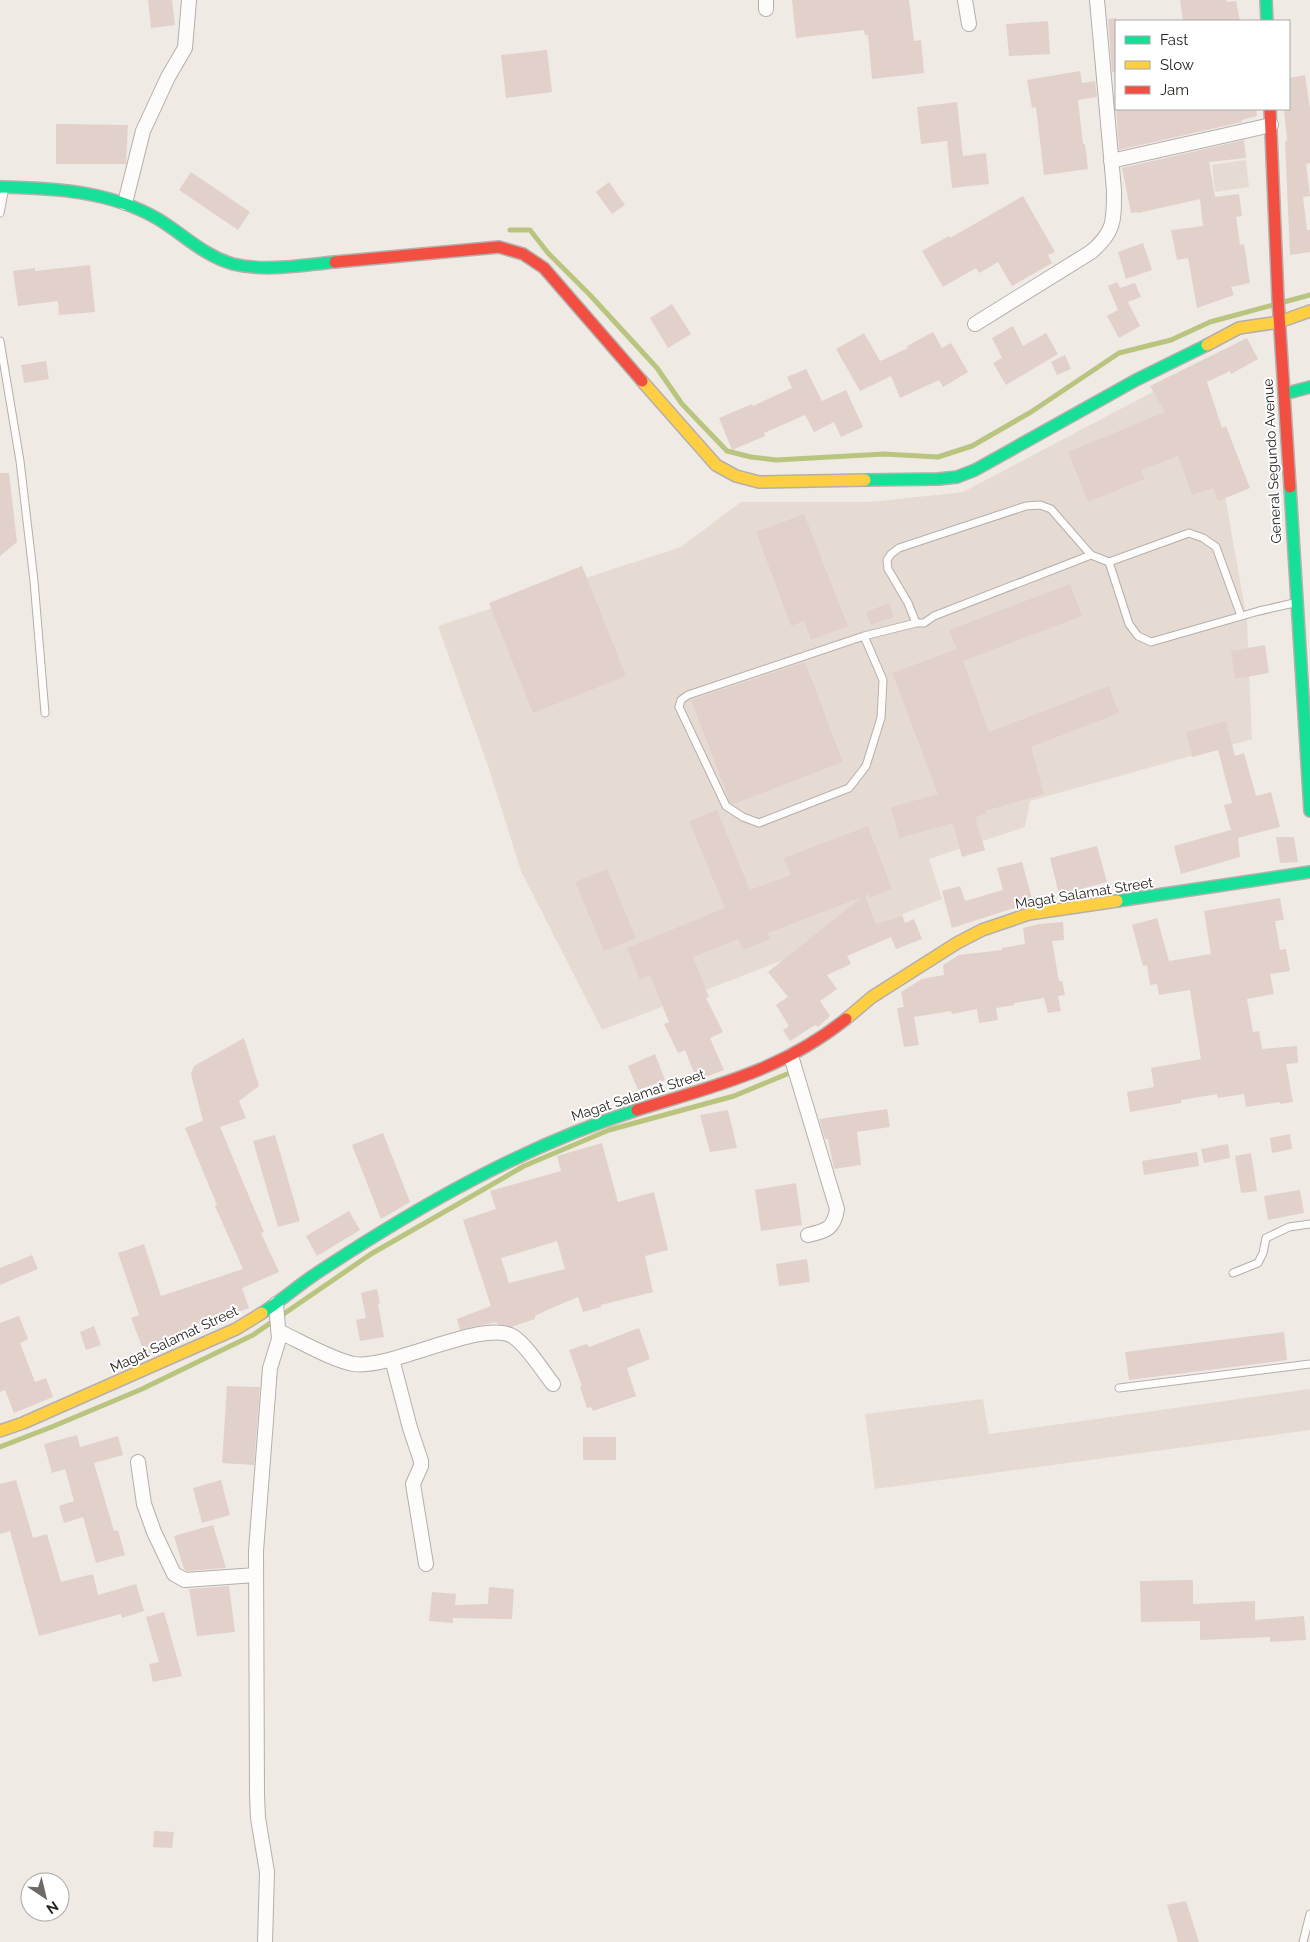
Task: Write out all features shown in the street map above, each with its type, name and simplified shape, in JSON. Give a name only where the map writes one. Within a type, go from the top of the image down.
[{"type":"main road","points":[[1266,0],[1267,20]]},
{"type":"main road","name":"General Segundo Avenue","points":[[1270,110],[1279,318],[1310,811]]},
{"type":"main road","points":[[2,187],[48,188],[92,193],[149,214],[205,252],[230,263],[253,267],[283,267],[499,247],[515,250],[530,257],[544,268],[716,465],[736,476],[759,482],[938,479],[957,477],[983,466],[1136,380],[1240,328],[1310,312]]},
{"type":"main road","points":[[1284,394],[1310,387]]},
{"type":"main road","name":"Magat Salamat Street","points":[[0,1431],[23,1423],[236,1329],[276,1306],[319,1272],[410,1214],[526,1152],[596,1122],[752,1074],[791,1056],[824,1036],[872,997],[957,943],[982,930],[1029,914],[1310,872]]},
{"type":"street","points":[[125,204],[143,131],[168,77],[185,48],[189,0]]},
{"type":"street","points":[[965,0],[969,24]]},
{"type":"street","points":[[975,324],[1092,252],[1110,232],[1114,220],[1114,190],[1097,0]]},
{"type":"street","points":[[1111,161],[1271,125]]},
{"type":"street","points":[[791,1056],[837,1209],[831,1226],[823,1232],[808,1235]]},
{"type":"street","points":[[265,1942],[267,1872],[258,1818],[257,1796],[256,1575],[270,1368],[279,1339],[280,1329],[276,1306]]},
{"type":"street","points":[[280,1329],[338,1359],[354,1364],[369,1364],[392,1359],[462,1338],[485,1334],[503,1334],[512,1336],[520,1343],[553,1384]]},
{"type":"street","points":[[392,1359],[421,1461],[421,1466],[413,1484],[426,1564]]},
{"type":"street","points":[[138,1462],[144,1504],[154,1532],[174,1574],[185,1580],[256,1575]]},
{"type":"lane","points":[[0,213],[2,187]]},
{"type":"lane","points":[[0,342],[20,461],[34,581],[45,713]]},
{"type":"lane","points":[[916,623],[908,603],[888,569],[887,560],[890,554],[899,548],[1026,506],[1040,505],[1051,509],[1091,555],[1109,562],[1189,533],[1203,538],[1216,547],[1241,616]]},
{"type":"lane","points":[[864,636],[883,680],[881,718],[866,766],[849,788],[759,823],[743,817],[726,806],[680,708],[681,700],[688,695],[864,636],[916,623],[924,623],[934,616],[1091,555]]},
{"type":"lane","points":[[1109,562],[1129,624],[1138,636],[1151,642],[1296,602]]},
{"type":"lane","points":[[1233,1272],[1258,1263],[1263,1253],[1266,1238],[1289,1227],[1310,1224]]},
{"type":"lane","points":[[1119,1388],[1310,1364]]},
{"type":"lane","points":[[1303,1942],[1310,1914]]},
{"type":"shaded area","points":[[1246,160],[1249,187],[1215,192],[1212,165]]},
{"type":"shaded area","points":[[1202,366],[1247,620],[1252,739],[1030,801],[1025,827],[929,859],[942,899],[602,1030],[521,871],[489,769],[438,626],[681,547],[741,502],[870,502],[963,492]]},
{"type":"shaded area","points":[[1310,1389],[1310,1430],[875,1489],[865,1414],[983,1399],[989,1434]]},
{"type":"building","points":[[148,0],[172,0],[175,25],[151,28]]},
{"type":"building","points":[[792,0],[909,0],[914,41],[921,40],[924,73],[872,79],[868,35],[865,35],[864,30],[796,38]]},
{"type":"building","points":[[1180,0],[1236,1],[1240,20],[1183,20]]},
{"type":"building","points":[[1116,18],[1115,72],[1112,72],[1108,19]]},
{"type":"building","points":[[1048,21],[1050,54],[1009,56],[1006,24]]},
{"type":"building","points":[[547,50],[552,92],[506,98],[501,55]]},
{"type":"building","points":[[1080,71],[1082,83],[1095,81],[1097,97],[1078,100],[1088,169],[1044,175],[1036,107],[1032,108],[1027,80]]},
{"type":"building","points":[[1305,75],[1310,109],[1310,163],[1306,164],[1310,196],[1303,197],[1307,230],[1310,230],[1310,252],[1290,255],[1285,141],[1287,141],[1284,110],[1290,110],[1290,78]]},
{"type":"building","points":[[957,102],[963,156],[986,153],[989,184],[952,188],[947,141],[921,144],[917,107]]},
{"type":"building","points":[[1116,110],[1256,110],[1257,116],[1242,120],[1242,122],[1119,150]]},
{"type":"building","points":[[56,124],[128,125],[126,164],[56,164]]},
{"type":"building","points":[[1244,140],[1246,158],[1209,162],[1215,197],[1239,194],[1242,216],[1236,217],[1240,245],[1244,244],[1250,283],[1231,287],[1234,295],[1197,308],[1188,258],[1177,260],[1171,230],[1203,226],[1200,199],[1131,213],[1122,168]]},
{"type":"building","points":[[191,172],[250,212],[238,230],[179,190]]},
{"type":"building","points":[[609,182],[625,205],[612,214],[596,192]]},
{"type":"building","points":[[1023,196],[1055,252],[1048,255],[1052,263],[1012,286],[998,262],[979,273],[976,268],[943,287],[922,251],[949,236],[950,238]]},
{"type":"building","points":[[1143,243],[1152,270],[1126,279],[1118,252]]},
{"type":"building","points":[[90,265],[95,312],[59,315],[58,301],[18,306],[13,271],[35,268],[35,271]]},
{"type":"building","points":[[1117,282],[1120,288],[1135,283],[1141,297],[1128,302],[1140,326],[1119,338],[1107,316],[1118,310],[1108,286]]},
{"type":"building","points":[[672,304],[691,334],[668,348],[650,318]]},
{"type":"building","points":[[1013,326],[1023,346],[1046,333],[1058,354],[1006,385],[993,363],[1002,358],[992,338]]},
{"type":"building","points":[[933,332],[942,348],[951,343],[968,372],[943,387],[939,380],[900,398],[891,376],[860,391],[836,349],[864,333],[880,361],[908,348],[907,346]]},
{"type":"building","points":[[1247,338],[1258,359],[1231,374],[1230,371],[1207,382],[1222,428],[1226,426],[1250,488],[1218,501],[1213,488],[1192,495],[1178,456],[1141,470],[1145,479],[1088,502],[1068,452],[1165,412],[1150,386]]},
{"type":"building","points":[[1065,355],[1071,369],[1057,375],[1051,362]]},
{"type":"building","points":[[46,361],[49,379],[24,383],[21,365]]},
{"type":"building","points":[[806,369],[822,401],[846,390],[863,427],[841,437],[834,422],[814,432],[805,415],[764,433],[765,436],[732,450],[719,418],[752,404],[753,406],[792,388],[787,377]]},
{"type":"building","points":[[0,473],[9,473],[17,542],[0,556]]},
{"type":"building","points":[[804,514],[848,626],[811,640],[804,621],[791,626],[756,532]]},
{"type":"building","points":[[582,566],[626,676],[533,713],[489,603]]},
{"type":"building","points":[[1070,584],[1082,616],[963,661],[989,732],[1109,686],[1119,713],[1031,747],[1044,794],[985,811],[986,814],[975,817],[985,850],[962,857],[953,823],[899,838],[891,807],[938,794],[892,673],[957,649],[949,630]]},
{"type":"building","points":[[889,603],[894,617],[871,625],[866,612]]},
{"type":"building","points":[[1265,645],[1269,673],[1235,679],[1231,651]]},
{"type":"building","points":[[805,662],[843,762],[733,804],[730,802],[691,700]]},
{"type":"building","points":[[1226,721],[1235,756],[1244,753],[1256,796],[1271,792],[1280,827],[1238,838],[1240,857],[1181,874],[1174,846],[1231,830],[1224,805],[1232,803],[1218,750],[1192,757],[1186,732]]},
{"type":"building","points":[[717,810],[750,890],[791,875],[784,858],[868,826],[892,889],[870,898],[868,894],[865,896],[876,924],[902,915],[905,923],[914,919],[922,939],[896,949],[891,937],[847,956],[851,964],[827,975],[837,989],[820,1001],[830,1016],[818,1027],[815,1025],[790,1041],[783,1030],[789,1026],[776,1005],[788,997],[768,972],[862,897],[768,933],[770,939],[743,950],[738,939],[693,957],[709,997],[706,998],[723,1032],[710,1038],[724,1070],[697,1080],[685,1050],[678,1053],[664,1024],[669,1022],[650,975],[640,980],[627,948],[725,908],[689,821]]},
{"type":"building","points":[[1276,837],[1294,837],[1298,862],[1280,863]]},
{"type":"building","points":[[1097,846],[1107,882],[1081,889],[1082,895],[1060,898],[1050,858]]},
{"type":"building","points":[[1022,862],[1033,902],[952,928],[942,891],[960,886],[965,901],[1003,890],[997,868]]},
{"type":"building","points":[[607,869],[636,938],[604,951],[575,882]]},
{"type":"building","points":[[1280,898],[1284,920],[1275,921],[1280,950],[1286,949],[1290,971],[1270,974],[1274,994],[1247,999],[1253,1032],[1259,1031],[1262,1049],[1297,1046],[1298,1063],[1286,1064],[1293,1102],[1246,1107],[1244,1094],[1218,1098],[1217,1094],[1181,1100],[1181,1103],[1130,1112],[1127,1092],[1154,1087],[1151,1068],[1201,1059],[1190,990],[1159,995],[1157,984],[1150,985],[1147,965],[1143,966],[1132,925],[1157,918],[1169,961],[1211,954],[1204,911]]},
{"type":"building","points":[[1063,922],[1064,940],[1052,941],[1059,981],[1062,981],[1065,995],[1058,996],[1061,1011],[1048,1013],[1044,998],[996,1008],[998,1020],[979,1023],[977,1009],[952,1014],[951,1011],[914,1017],[919,1045],[904,1047],[897,1008],[904,1007],[901,992],[922,979],[944,975],[943,965],[959,955],[1002,950],[1002,948],[1025,944],[1023,928],[1039,924]]},
{"type":"building","points":[[244,1038],[259,1086],[239,1101],[246,1118],[220,1127],[264,1232],[261,1233],[279,1272],[242,1288],[249,1308],[199,1325],[201,1332],[174,1342],[175,1344],[146,1357],[131,1318],[139,1315],[118,1253],[144,1244],[161,1296],[243,1269],[215,1206],[217,1205],[185,1128],[203,1121],[191,1074],[194,1066]]},
{"type":"building","points":[[655,1054],[665,1080],[638,1090],[628,1066]]},
{"type":"building","points":[[887,1109],[890,1127],[857,1132],[861,1165],[834,1169],[828,1139],[825,1139],[819,1119]]},
{"type":"building","points":[[728,1110],[737,1148],[710,1152],[700,1115]]},
{"type":"building","points":[[383,1133],[410,1202],[381,1219],[352,1145]]},
{"type":"building","points":[[1290,1134],[1292,1149],[1272,1153],[1270,1138]]},
{"type":"building","points":[[275,1135],[300,1221],[278,1227],[253,1141]]},
{"type":"building","points":[[602,1143],[618,1202],[654,1192],[668,1250],[645,1256],[653,1292],[601,1305],[601,1307],[583,1312],[578,1297],[535,1316],[535,1319],[511,1327],[497,1324],[497,1322],[460,1330],[457,1319],[491,1306],[463,1220],[496,1209],[490,1191],[561,1171],[557,1156]],"holes":[[[557,1241],[565,1269],[509,1283],[501,1258]]]},
{"type":"building","points":[[1228,1144],[1230,1158],[1204,1163],[1201,1149]]},
{"type":"building","points":[[1197,1152],[1199,1166],[1144,1175],[1142,1161]]},
{"type":"building","points":[[1251,1153],[1257,1191],[1241,1193],[1235,1156]]},
{"type":"building","points":[[796,1183],[802,1225],[761,1231],[755,1190]]},
{"type":"building","points":[[1300,1190],[1304,1213],[1268,1220],[1264,1196]]},
{"type":"building","points":[[349,1211],[360,1230],[317,1256],[306,1236]]},
{"type":"building","points":[[32,1255],[38,1269],[0,1285],[0,1268]]},
{"type":"building","points":[[807,1259],[810,1282],[779,1286],[776,1264]]},
{"type":"building","points":[[377,1289],[384,1337],[360,1341],[356,1320],[366,1318],[361,1293]]},
{"type":"building","points":[[19,1316],[28,1339],[20,1343],[35,1382],[46,1378],[53,1397],[14,1413],[5,1390],[0,1392],[0,1323]]},
{"type":"building","points":[[94,1326],[101,1345],[86,1350],[80,1332]]},
{"type":"building","points":[[639,1328],[650,1359],[627,1368],[636,1396],[593,1411],[591,1407],[587,1408],[580,1387],[582,1386],[569,1350],[587,1344],[589,1347]]},
{"type":"building","points":[[1284,1332],[1287,1360],[1129,1380],[1125,1352]]},
{"type":"building","points":[[227,1386],[260,1387],[254,1465],[222,1463]]},
{"type":"building","points":[[77,1435],[80,1447],[118,1436],[123,1455],[94,1463],[114,1531],[118,1530],[125,1555],[96,1563],[83,1517],[64,1523],[59,1506],[74,1501],[65,1469],[52,1473],[44,1444]]},
{"type":"building","points":[[583,1437],[616,1437],[616,1460],[583,1460]]},
{"type":"building","points":[[16,1480],[33,1538],[47,1534],[61,1582],[93,1574],[98,1595],[136,1584],[144,1611],[122,1618],[121,1614],[39,1636],[10,1531],[0,1534],[0,1484]]},
{"type":"building","points":[[221,1480],[230,1515],[202,1523],[193,1488]]},
{"type":"building","points":[[213,1525],[226,1568],[187,1571],[184,1569],[174,1536]]},
{"type":"building","points":[[1193,1580],[1193,1604],[1255,1601],[1255,1620],[1304,1616],[1306,1640],[1270,1642],[1270,1637],[1200,1640],[1200,1621],[1141,1622],[1140,1581]]},
{"type":"building","points":[[229,1586],[235,1632],[197,1636],[189,1589]]},
{"type":"building","points":[[489,1587],[514,1589],[512,1619],[453,1618],[453,1623],[429,1621],[432,1592],[456,1594],[455,1605],[488,1604]]},
{"type":"building","points":[[164,1612],[182,1676],[153,1682],[149,1664],[159,1662],[146,1617]]},
{"type":"building","points":[[154,1831],[174,1832],[172,1848],[153,1847]]},
{"type":"building","points":[[1186,1901],[1199,1942],[1178,1942],[1167,1905]]},
{"type":"waterway","points":[[510,230],[530,230],[548,253],[590,295],[657,368],[682,404],[727,451],[751,457],[776,460],[884,454],[938,457],[972,446],[1031,412],[1119,353],[1171,340],[1210,322],[1273,305]]},
{"type":"waterway","points":[[1284,302],[1310,295]]},
{"type":"waterway","points":[[0,1447],[142,1389],[253,1335],[371,1254],[524,1166],[609,1130],[734,1096],[787,1074]]},
{"type":"traffic: fast","points":[[1266,0],[1267,20]]},
{"type":"traffic: fast","points":[[0,187],[62,190],[121,202],[158,219],[203,250],[233,264],[271,268],[335,262]]},
{"type":"traffic: fast","points":[[865,480],[938,479],[957,477],[975,470],[1136,380],[1207,345]]},
{"type":"traffic: fast","points":[[1284,394],[1310,387]]},
{"type":"traffic: fast","points":[[1290,487],[1310,811]]},
{"type":"traffic: fast","points":[[1117,901],[1310,872]]},
{"type":"traffic: fast","points":[[262,1313],[357,1247],[434,1201],[553,1141],[637,1110]]},
{"type":"traffic: slow","points":[[1207,345],[1239,328],[1279,322],[1310,311]]},
{"type":"traffic: slow","points":[[642,381],[716,465],[736,476],[759,482],[865,480]]},
{"type":"traffic: slow","points":[[846,1019],[872,997],[957,943],[982,930],[1029,914],[1117,901]]},
{"type":"traffic: slow","points":[[0,1431],[23,1423],[236,1329],[262,1313]]},
{"type":"traffic: jam","points":[[1270,110],[1278,299],[1290,487]]},
{"type":"traffic: jam","points":[[335,262],[499,247],[523,254],[544,268],[642,381]]},
{"type":"traffic: jam","points":[[637,1110],[720,1084],[772,1064],[822,1037],[846,1019]]}]
